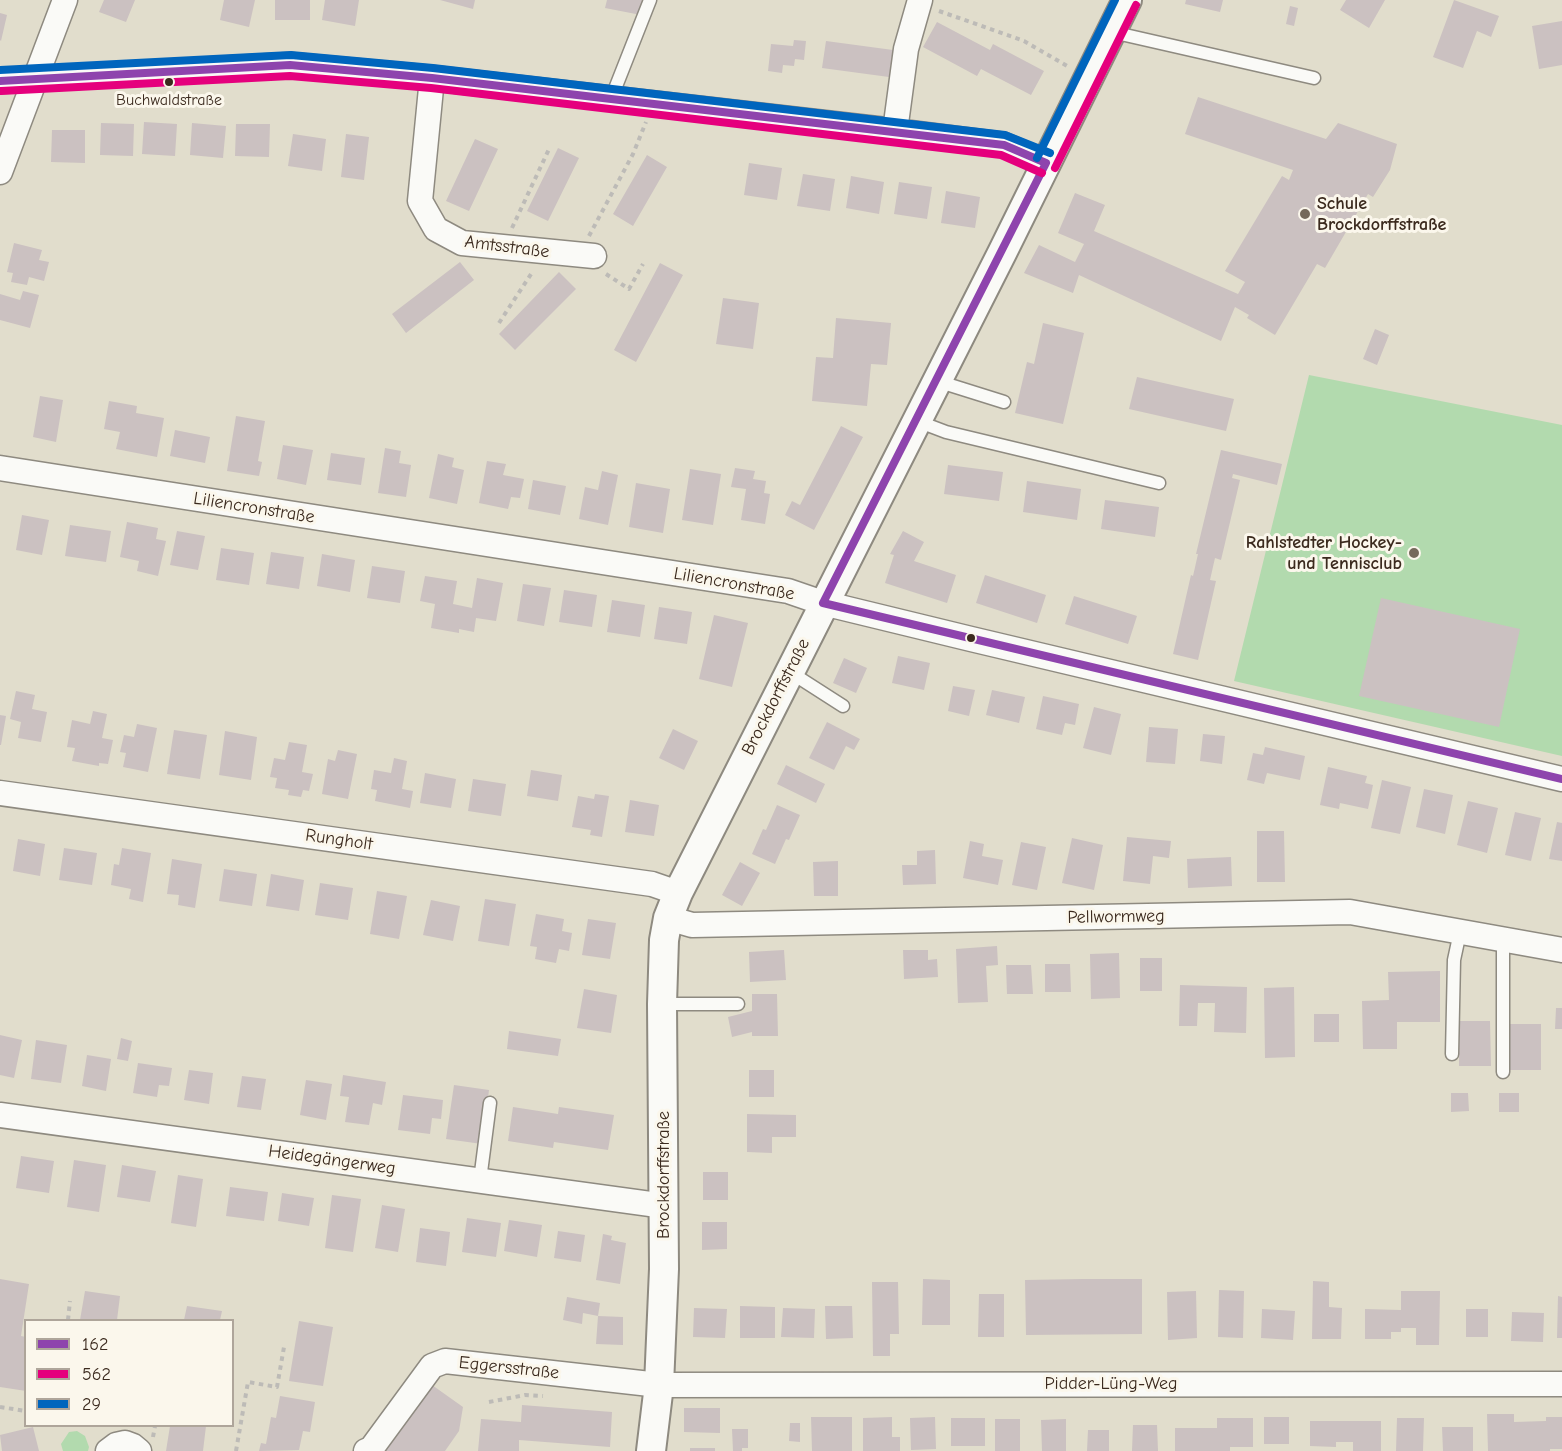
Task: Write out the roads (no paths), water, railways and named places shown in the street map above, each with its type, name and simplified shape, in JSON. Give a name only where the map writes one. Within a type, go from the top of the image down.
[{"type":"street","points":[[0,172],[64,0]]},
{"type":"street","name":"Brockdorffstraße","points":[[651,1451],[659,1385],[664,1206],[662,1004],[664,940],[673,906],[1127,0]]},
{"type":"street","points":[[896,131],[906,49],[919,2]]},
{"type":"street","points":[[0,81],[290,65],[432,78],[896,131],[1004,146],[1046,163]]},
{"type":"street","name":"Amtsstraße","points":[[432,78],[420,201],[436,230],[462,243],[586,255]]},
{"type":"street","name":"Liliencronstraße","points":[[0,468],[788,591],[824,603],[1562,779]]},
{"type":"street","name":"Rungholt","points":[[0,793],[652,884],[673,906]]},
{"type":"street","name":"Pellwormweg","points":[[673,906],[692,925],[1350,912],[1562,950]]},
{"type":"street","name":"Heidegängerweg","points":[[0,1115],[664,1206]]},
{"type":"street","name":"Eggersstraße","points":[[366,1451],[371,1449],[432,1366],[445,1361],[659,1385]]},
{"type":"street","name":"Pidder-Lüng-Weg","points":[[659,1385],[1562,1384]]},
{"type":"street","points":[[108,1451],[124,1443],[139,1451]]},
{"type":"lane","points":[[611,99],[650,0]]},
{"type":"lane","points":[[1112,32],[1314,78]]},
{"type":"lane","points":[[937,381],[1005,402]]},
{"type":"lane","points":[[916,421],[946,432],[1159,483]]},
{"type":"lane","points":[[789,671],[843,706]]},
{"type":"lane","points":[[1452,1054],[1454,960],[1460,932]]},
{"type":"lane","points":[[1503,939],[1503,1071]]},
{"type":"lane","points":[[662,1004],[738,1004]]},
{"type":"lane","points":[[480,1180],[490,1103]]},
{"type":"place","name":"Buchwaldstraße","points":[[169,82]]},
{"type":"place","name":"Schule Brockdorffstraße","points":[[1305,214]]},
{"type":"place","name":"Rahlstedter Hockey- und Tennisclub","points":[[1414,553]]}]
